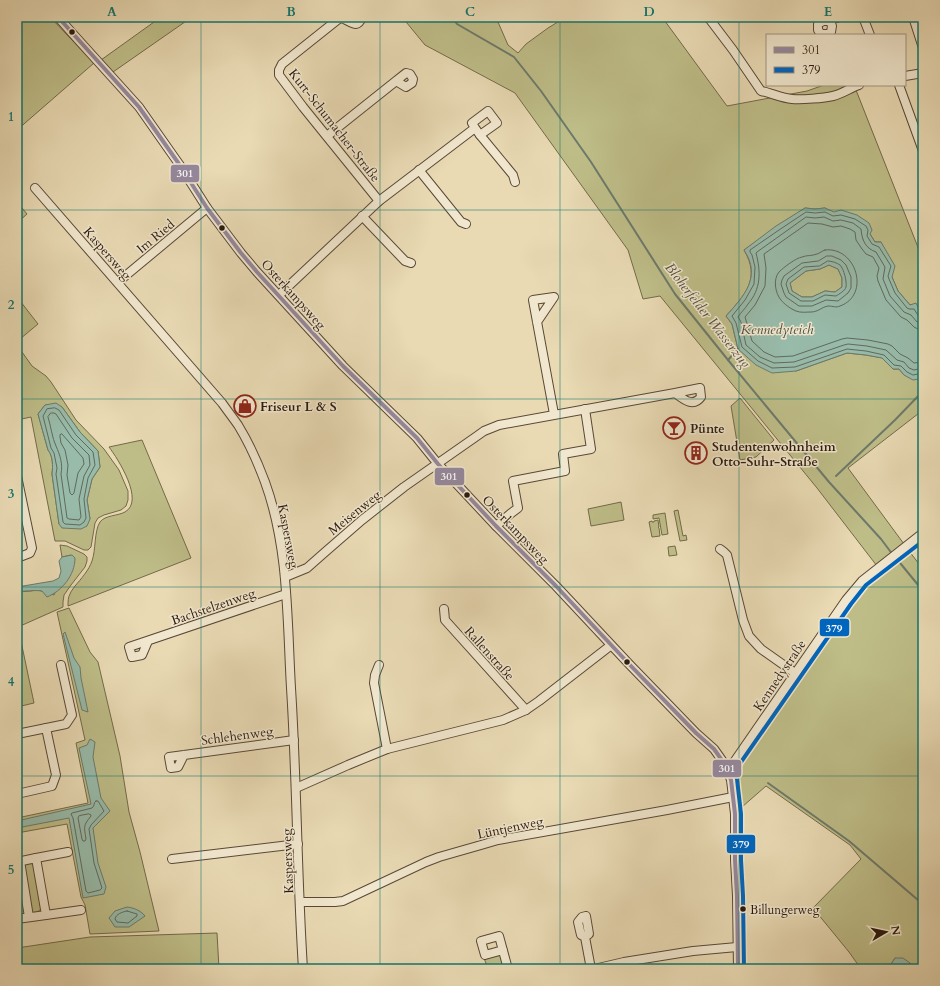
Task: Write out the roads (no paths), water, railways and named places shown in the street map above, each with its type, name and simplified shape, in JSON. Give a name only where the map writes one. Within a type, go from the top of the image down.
[{"type":"street","name":"Osterkampsweg","points":[[58,17],[139,107],[179,164],[207,208],[241,253],[343,366],[417,438],[438,464],[496,526],[556,586],[610,646],[696,733],[714,749],[726,766],[731,780],[734,797],[738,969]]},
{"type":"street","name":"Kurt-Schumacher-Straße","points":[[362,17],[359,22],[354,24],[340,17],[282,64],[279,70],[279,75],[379,201]]},
{"type":"street","points":[[708,17],[734,50],[761,91],[791,99],[831,96],[846,92],[850,88],[856,86]]},
{"type":"street","points":[[830,21],[840,17]]},
{"type":"street","points":[[863,17],[870,34]]},
{"type":"street","points":[[913,17],[923,48]]},
{"type":"street","points":[[906,76],[923,73]]},
{"type":"street","points":[[326,136],[396,81]]},
{"type":"street","points":[[899,86],[923,151]]},
{"type":"street","points":[[480,135],[497,123],[488,111],[472,123],[480,135],[513,175],[515,182]]},
{"type":"street","points":[[279,295],[379,201],[475,128]]},
{"type":"street","points":[[419,170],[461,222],[466,224]]},
{"type":"street","name":"Kaspersweg","points":[[35,188],[222,403],[237,424],[249,445],[265,482],[275,516],[285,577],[294,740],[303,969]]},
{"type":"street","name":"Im Ried","points":[[118,282],[207,208]]},
{"type":"street","points":[[362,216],[405,262],[411,263]]},
{"type":"street","points":[[537,322],[554,414]]},
{"type":"street","name":"Meisenweg","points":[[285,577],[307,568],[377,508],[477,436],[492,427],[554,414],[675,393]]},
{"type":"street","points":[[496,526],[518,508],[513,481],[565,471],[563,454],[591,449],[585,409]]},
{"type":"street","points":[[17,476],[32,548],[30,553],[17,558]]},
{"type":"street","name":"Kennedystraße","points":[[726,766],[734,762],[846,600],[862,581],[923,533]]},
{"type":"street","points":[[720,550],[727,555],[743,620],[749,636],[761,649],[795,673]]},
{"type":"street","name":"Bachstelzenweg","points":[[148,641],[286,594]]},
{"type":"street","name":"Rallenstraße","points":[[444,609],[444,620],[526,710]]},
{"type":"street","points":[[296,788],[387,749],[503,720],[526,710],[610,646]]},
{"type":"street","points":[[17,734],[66,724],[72,715],[61,664]]},
{"type":"street","points":[[379,666],[374,684],[387,749]]},
{"type":"street","points":[[17,794],[52,786],[56,775],[46,728]]},
{"type":"street","name":"Schlehenweg","points":[[184,755],[294,740]]},
{"type":"street","name":"Lüntjenweg","points":[[300,902],[342,901],[426,862],[498,840],[734,797]]},
{"type":"street","points":[[172,859],[298,844]]},
{"type":"street","points":[[29,917],[19,862],[68,852]]},
{"type":"street","points":[[36,858],[46,915]]},
{"type":"street","points":[[17,919],[81,910]]},
{"type":"street","points":[[585,937],[593,969],[624,962],[693,951],[737,947]]},
{"type":"street","points":[[503,950],[508,969]]},
{"type":"water","name":"Kennedyteich","points":[[805,208],[825,208],[834,212],[841,210],[857,215],[869,223],[872,230],[870,234],[875,242],[881,242],[895,266],[892,277],[898,291],[910,305],[916,303],[923,317],[923,375],[920,379],[913,380],[904,375],[899,369],[893,369],[882,358],[847,353],[796,371],[772,373],[756,365],[738,349],[732,324],[726,316],[739,301],[748,286],[751,277],[749,260],[744,250],[776,226]],"holes":[[[829,265],[838,269],[842,278],[842,287],[835,292],[825,291],[812,297],[802,297],[792,291],[790,283],[806,271],[820,269]]]},
{"type":"water","points":[[56,403],[62,407],[80,432],[98,451],[100,467],[92,479],[87,500],[90,519],[87,526],[81,529],[62,528],[59,524],[52,474],[52,458],[48,450],[38,414],[45,405]]},
{"type":"water","points":[[72,555],[75,558],[73,570],[67,582],[58,591],[47,597],[42,591],[17,592],[17,587],[53,581],[59,578],[61,571],[59,561],[62,557]]},
{"type":"water","points":[[65,632],[74,658],[80,667],[88,712],[82,710],[63,634]]},
{"type":"water","points":[[90,739],[95,742],[93,757],[101,798],[110,811],[93,828],[98,863],[106,887],[104,894],[83,898],[69,818],[17,828],[17,821],[91,804],[79,748],[87,745]]},
{"type":"water","points":[[127,907],[141,912],[145,916],[129,927],[115,927],[109,918],[115,911]]},
{"type":"water","points":[[895,958],[903,958],[910,963],[909,969],[888,969]]},
{"type":"waterway","name":"Bloherfelder Wasserzug","points":[[452,17],[457,24],[514,57],[541,91],[591,162],[675,294],[829,482],[881,539],[893,555]]},
{"type":"waterway","points":[[728,360],[738,349]]},
{"type":"waterway","points":[[836,476],[923,391]]},
{"type":"waterway","name":"Bloherfelder Wasserzug","points":[[896,558],[923,591]]},
{"type":"waterway","points":[[768,783],[849,841],[918,900]]},
{"type":"place","name":"Friseur L & S","points":[[245,406]]},
{"type":"place","name":"Pünte","points":[[674,428]]},
{"type":"place","name":"Studentenwohnheim Otto-Suhr-Straße","points":[[696,453]]},
{"type":"place","name":"Billungerweg","points":[[743,909]]}]
